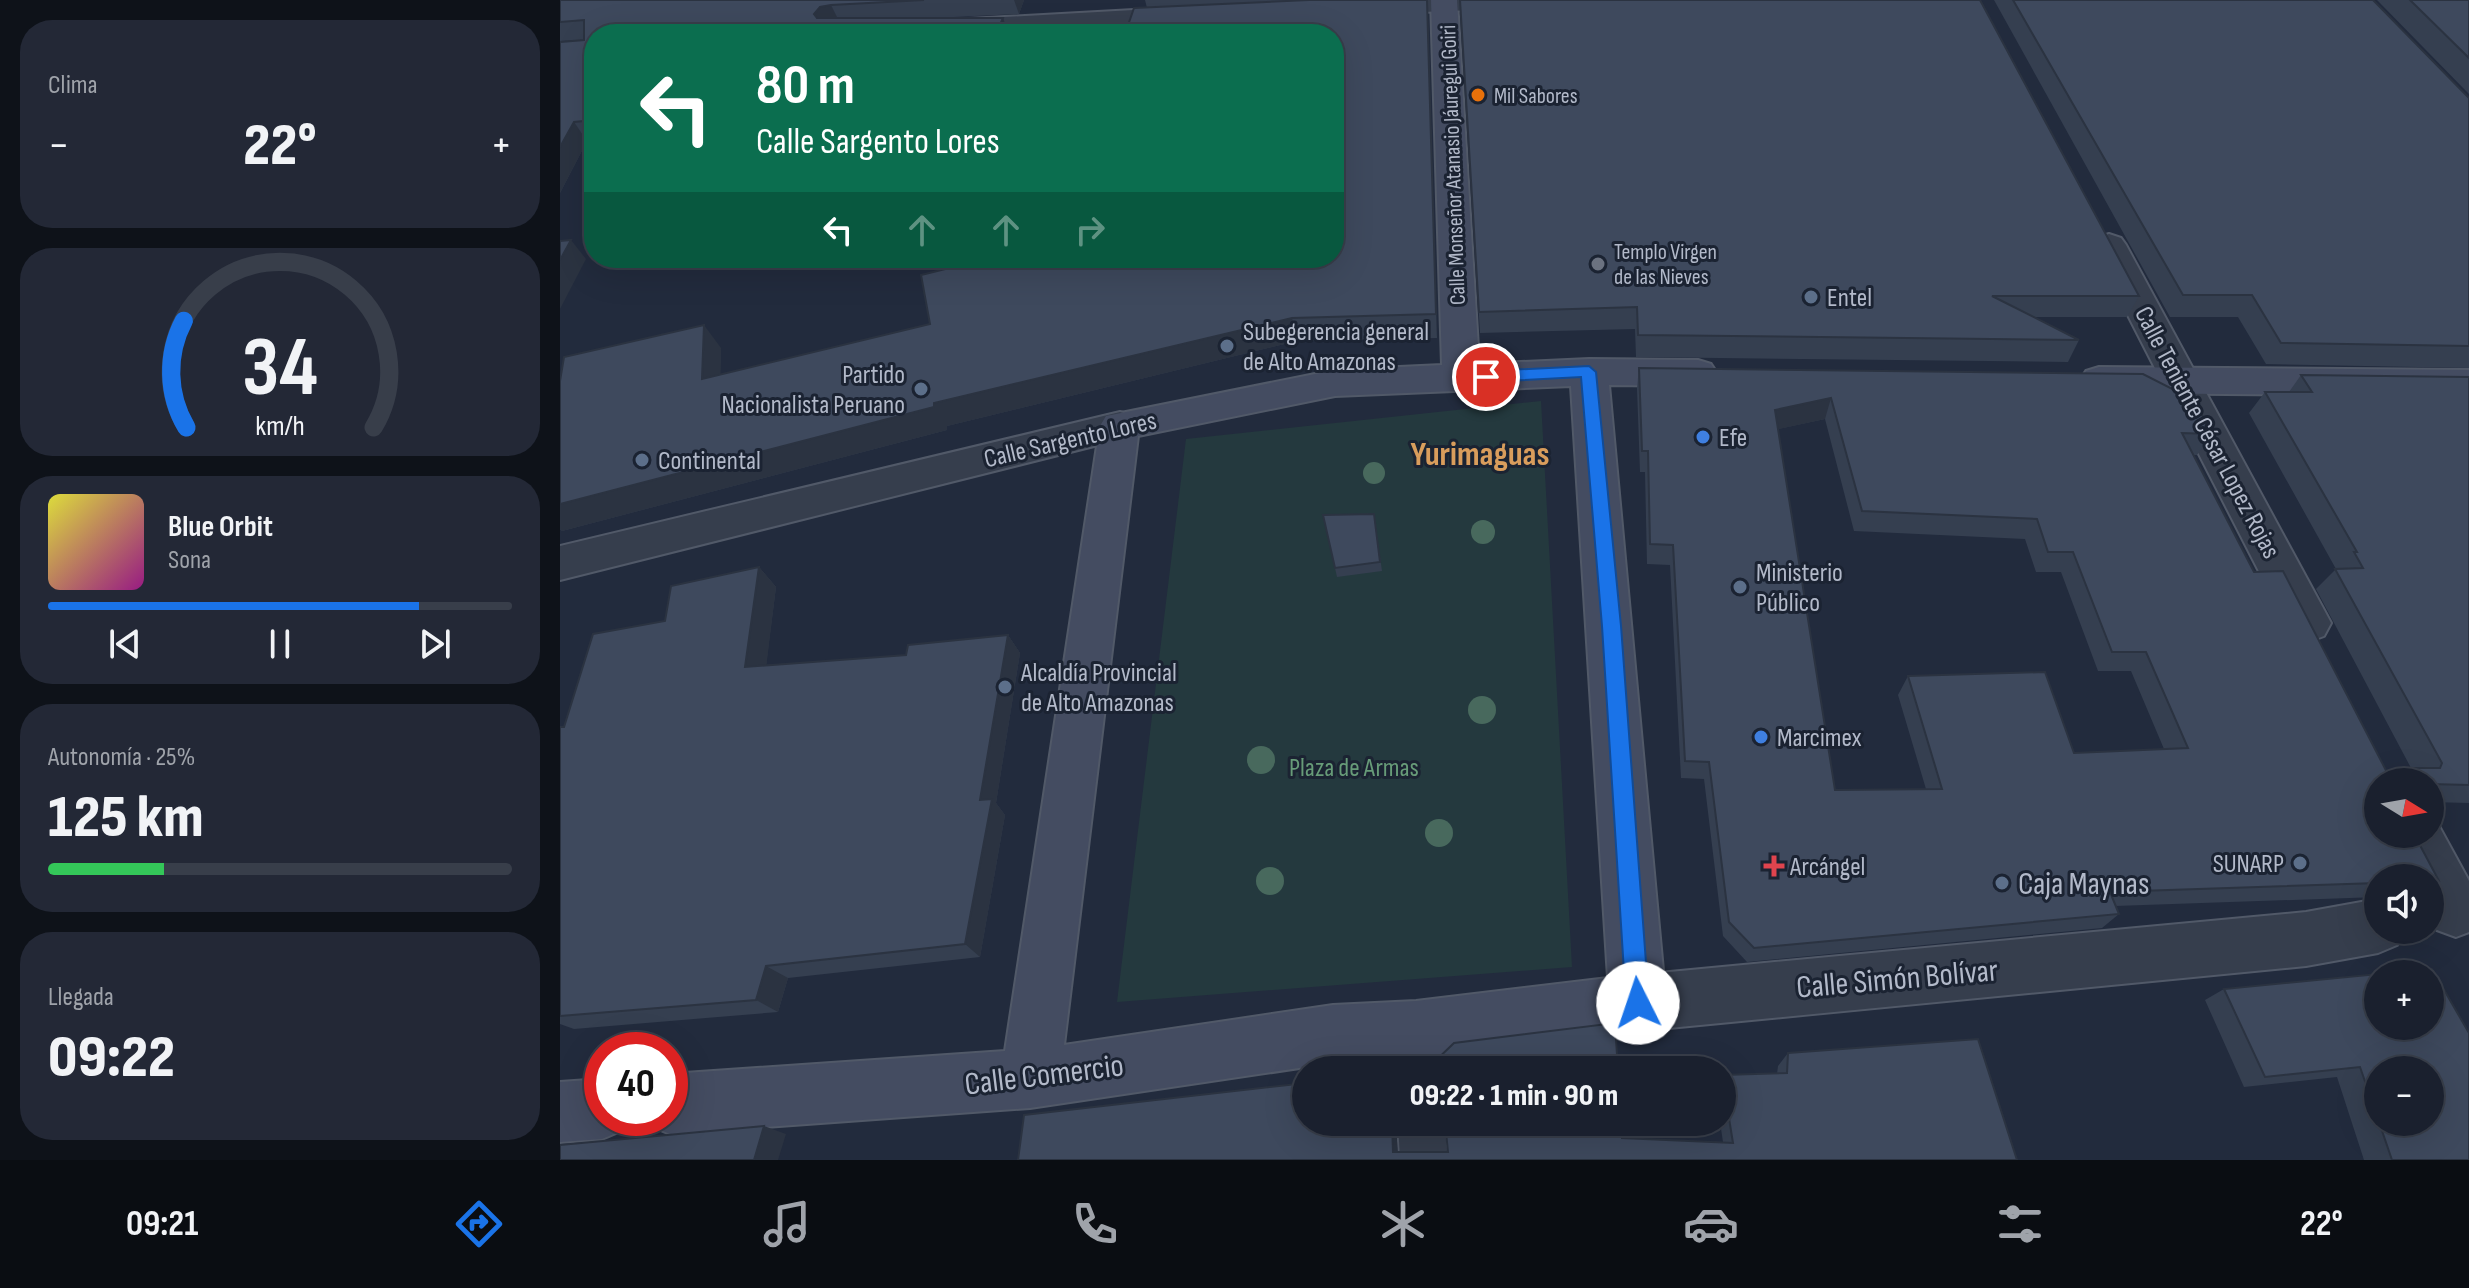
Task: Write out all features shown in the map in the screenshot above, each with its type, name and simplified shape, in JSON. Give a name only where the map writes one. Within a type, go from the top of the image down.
[{"type":"street","points":[[1349,7],[1526,0]]},
{"type":"street","name":"Calle Monseñor Atanasio Jáuregui Goiri","points":[[1444,1],[1461,378]]},
{"type":"street","points":[[1030,24],[1221,14]]},
{"type":"street","name":"Calle Teniente César Lopez Rojas","points":[[2095,218],[2183,381],[2325,658]]},
{"type":"street","points":[[1589,372],[1638,1003]]},
{"type":"street","name":"Calle Sargento Lores","points":[[560,563],[1120,426],[1335,383],[1589,372],[1736,374]]},
{"type":"street","points":[[2071,380],[2469,383]]},
{"type":"street","points":[[1030,1079],[1120,426]]},
{"type":"street","points":[[2423,848],[2456,916]]},
{"type":"street","name":"Calle Simón Bolívar","points":[[1417,1050],[1638,1003],[2306,939],[2364,929]]},
{"type":"street","name":"Calle Comercio","points":[[688,1103],[1030,1079],[1333,1034],[1417,1050]]},
{"type":"street","points":[[560,1112],[584,1110]]},
{"type":"lane","points":[[1422,1136],[1424,1160]]},
{"type":"green space","name":"Plaza de Armas","points":[[1541,401],[1572,967],[1117,1002],[1186,439]]},
{"type":"building","points":[[560,0],[924,0],[831,5],[820,7],[814,14],[817,18],[1003,18],[1000,24],[560,22]]},
{"type":"building","points":[[1309,0],[1427,0],[1436,314],[1292,318],[934,403],[934,407],[560,504],[560,381],[564,357],[704,325],[702,379],[930,324],[921,275],[949,268],[1344,268],[1344,24],[1128,24],[1134,8]]},
{"type":"building","points":[[1460,0],[1980,0],[2139,296],[1992,296],[2079,340],[1638,335],[1637,307],[1479,312]]},
{"type":"building","points":[[2013,0],[2373,0],[2469,98],[2469,346],[2281,343],[2252,295],[2183,295]]},
{"type":"building","points":[[2410,0],[2469,0],[2469,58]]},
{"type":"building","points":[[584,40],[584,121],[574,122],[560,147],[560,42]]},
{"type":"building","points":[[571,240],[560,260],[560,241]]},
{"type":"building","points":[[1639,368],[2143,374],[2194,400],[2212,434],[2182,433],[2254,572],[2283,571],[2385,768],[2364,768],[2364,848],[2421,848],[2430,864],[2364,864],[2364,883],[2110,892],[2119,914],[1754,948],[1729,922],[1709,762],[1685,761],[1673,545],[1650,544],[1648,451],[1642,451]],"holes":[[[1831,398],[1862,511],[2037,519],[2048,552],[2073,552],[2112,652],[2146,652],[2188,748],[2074,753],[2045,672],[1908,676],[1942,789],[1835,790],[1775,410]]]},
{"type":"building","points":[[2301,375],[2469,377],[2469,785],[2444,784],[2444,768],[2440,768],[2442,763],[2335,569],[2363,568],[2354,552],[2357,552],[2265,392],[2312,392]]},
{"type":"building","points":[[1374,514],[1380,562],[1335,568],[1323,515]]},
{"type":"building","points":[[759,567],[745,667],[906,655],[908,645],[1008,635],[980,800],[992,799],[965,944],[766,966],[756,1000],[560,1016],[560,727],[564,727],[593,634],[665,621],[671,586]]},
{"type":"building","points":[[2364,975],[2364,1040],[2444,1040],[2444,990],[2469,1033],[2469,1160],[2392,1160],[2384,1136],[2444,1136],[2444,1056],[2364,1056],[2364,1079],[2360,1067],[2265,1077],[2224,989]]},
{"type":"building","points":[[1615,1023],[1617,1056],[1440,1056],[1454,1043]]},
{"type":"building","points":[[1978,1039],[2017,1160],[1018,1160],[1024,1115],[1292,1085],[1292,1136],[1392,1136],[1393,1152],[1448,1152],[1446,1136],[1622,1136],[1733,1143],[1732,1136],[1736,1136],[1736,1075],[1787,1073],[1788,1053]]},
{"type":"building","points":[[764,1126],[754,1160],[560,1160],[560,1145],[688,1136],[688,1133]]},
{"type":"place","name":"Mil Sabores","points":[[1478,95]]},
{"type":"place","name":"Templo Virgen de las Nieves","points":[[1598,264]]},
{"type":"place","name":"Entel","points":[[1811,297]]},
{"type":"place","name":"Subegerencia general de Alto Amazonas","points":[[1227,346]]},
{"type":"place","name":"Partido Nacionalista Peruano","points":[[921,389]]},
{"type":"place","name":"Efe","points":[[1703,437]]},
{"type":"place","name":"Continental","points":[[642,460]]},
{"type":"place","name":"Ministerio Público","points":[[1740,587]]},
{"type":"place","name":"Alcaldía Provincial de Alto Amazonas","points":[[1005,687]]},
{"type":"place","name":"Marcimex","points":[[1761,737]]},
{"type":"place","name":"SUNARP","points":[[2300,863]]},
{"type":"place","name":"Arcángel","points":[[1774,866]]},
{"type":"place","name":"Caja Maynas","points":[[2002,883]]},
{"type":"district","name":"Yurimaguas","points":[[1480,453]]},
{"type":"route","points":[[1486,377],[1589,372],[1638,1003]]}]
